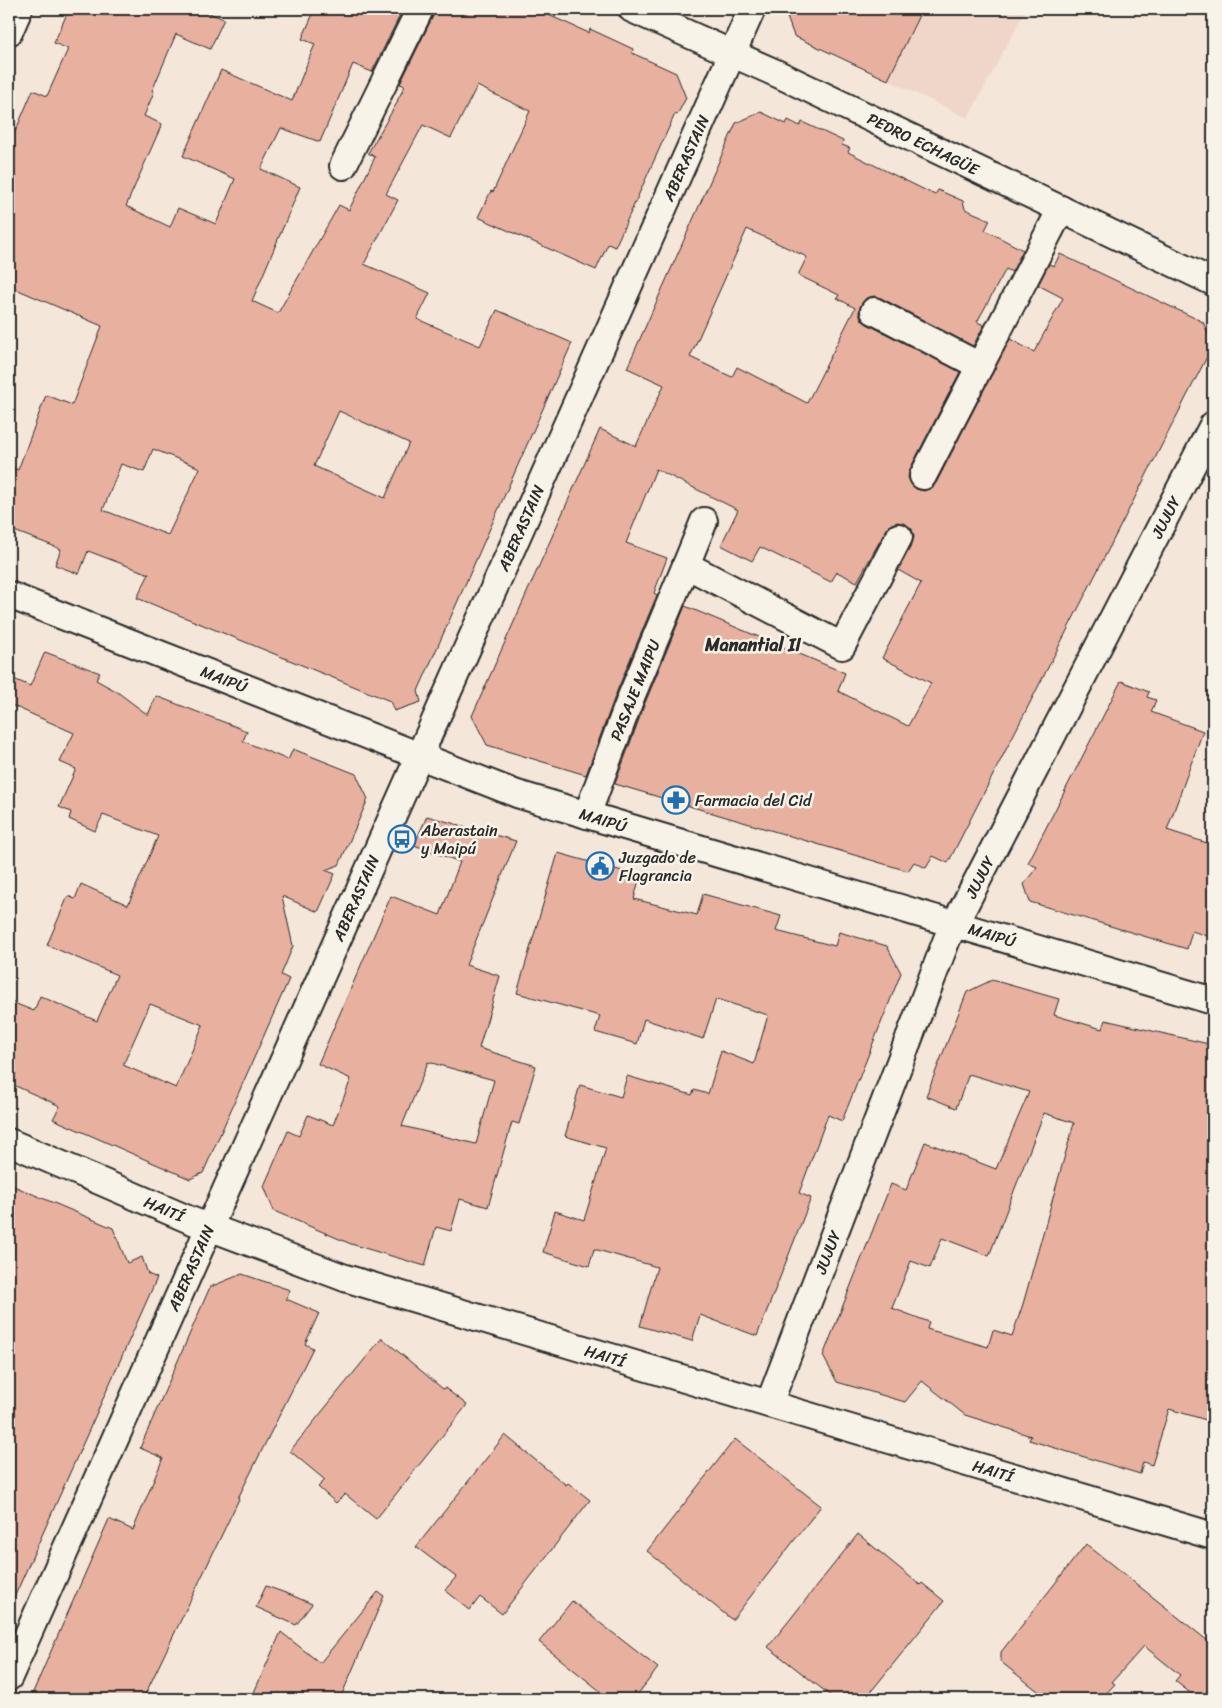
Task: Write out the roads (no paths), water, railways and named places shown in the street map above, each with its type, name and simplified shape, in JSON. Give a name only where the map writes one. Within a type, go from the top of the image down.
[{"type":"street","points":[[9,32],[19,9]]},
{"type":"street","points":[[342,166],[420,9]]},
{"type":"street","name":"PEDRO ECHAGÜE","points":[[632,9],[732,53],[1213,282]]},
{"type":"street","name":"ABERASTAIN","points":[[9,1677],[752,9]]},
{"type":"street","points":[[923,476],[1061,209]]},
{"type":"street","points":[[874,311],[980,366]]},
{"type":"street","name":"JUJUY","points":[[769,1404],[944,948],[1213,425]]},
{"type":"street","name":"PASAJE MAIPU","points":[[587,815],[631,697],[704,521]]},
{"type":"street","points":[[686,565],[842,646],[898,537]]},
{"type":"street","name":"MAIPÚ","points":[[9,594],[517,794],[1213,1001]]},
{"type":"street","name":"HAITÍ","points":[[9,1142],[209,1227],[346,1278],[1213,1536]]},
{"type":"place","name":"Farmacia del Cid","points":[[676,800]]},
{"type":"place","name":"Aberastain y Maipú","points":[[402,839]]},
{"type":"place","name":"Juzgado de Flagrancia","points":[[600,866]]},
{"type":"district","name":"Manantial II","points":[[753,645]]}]
